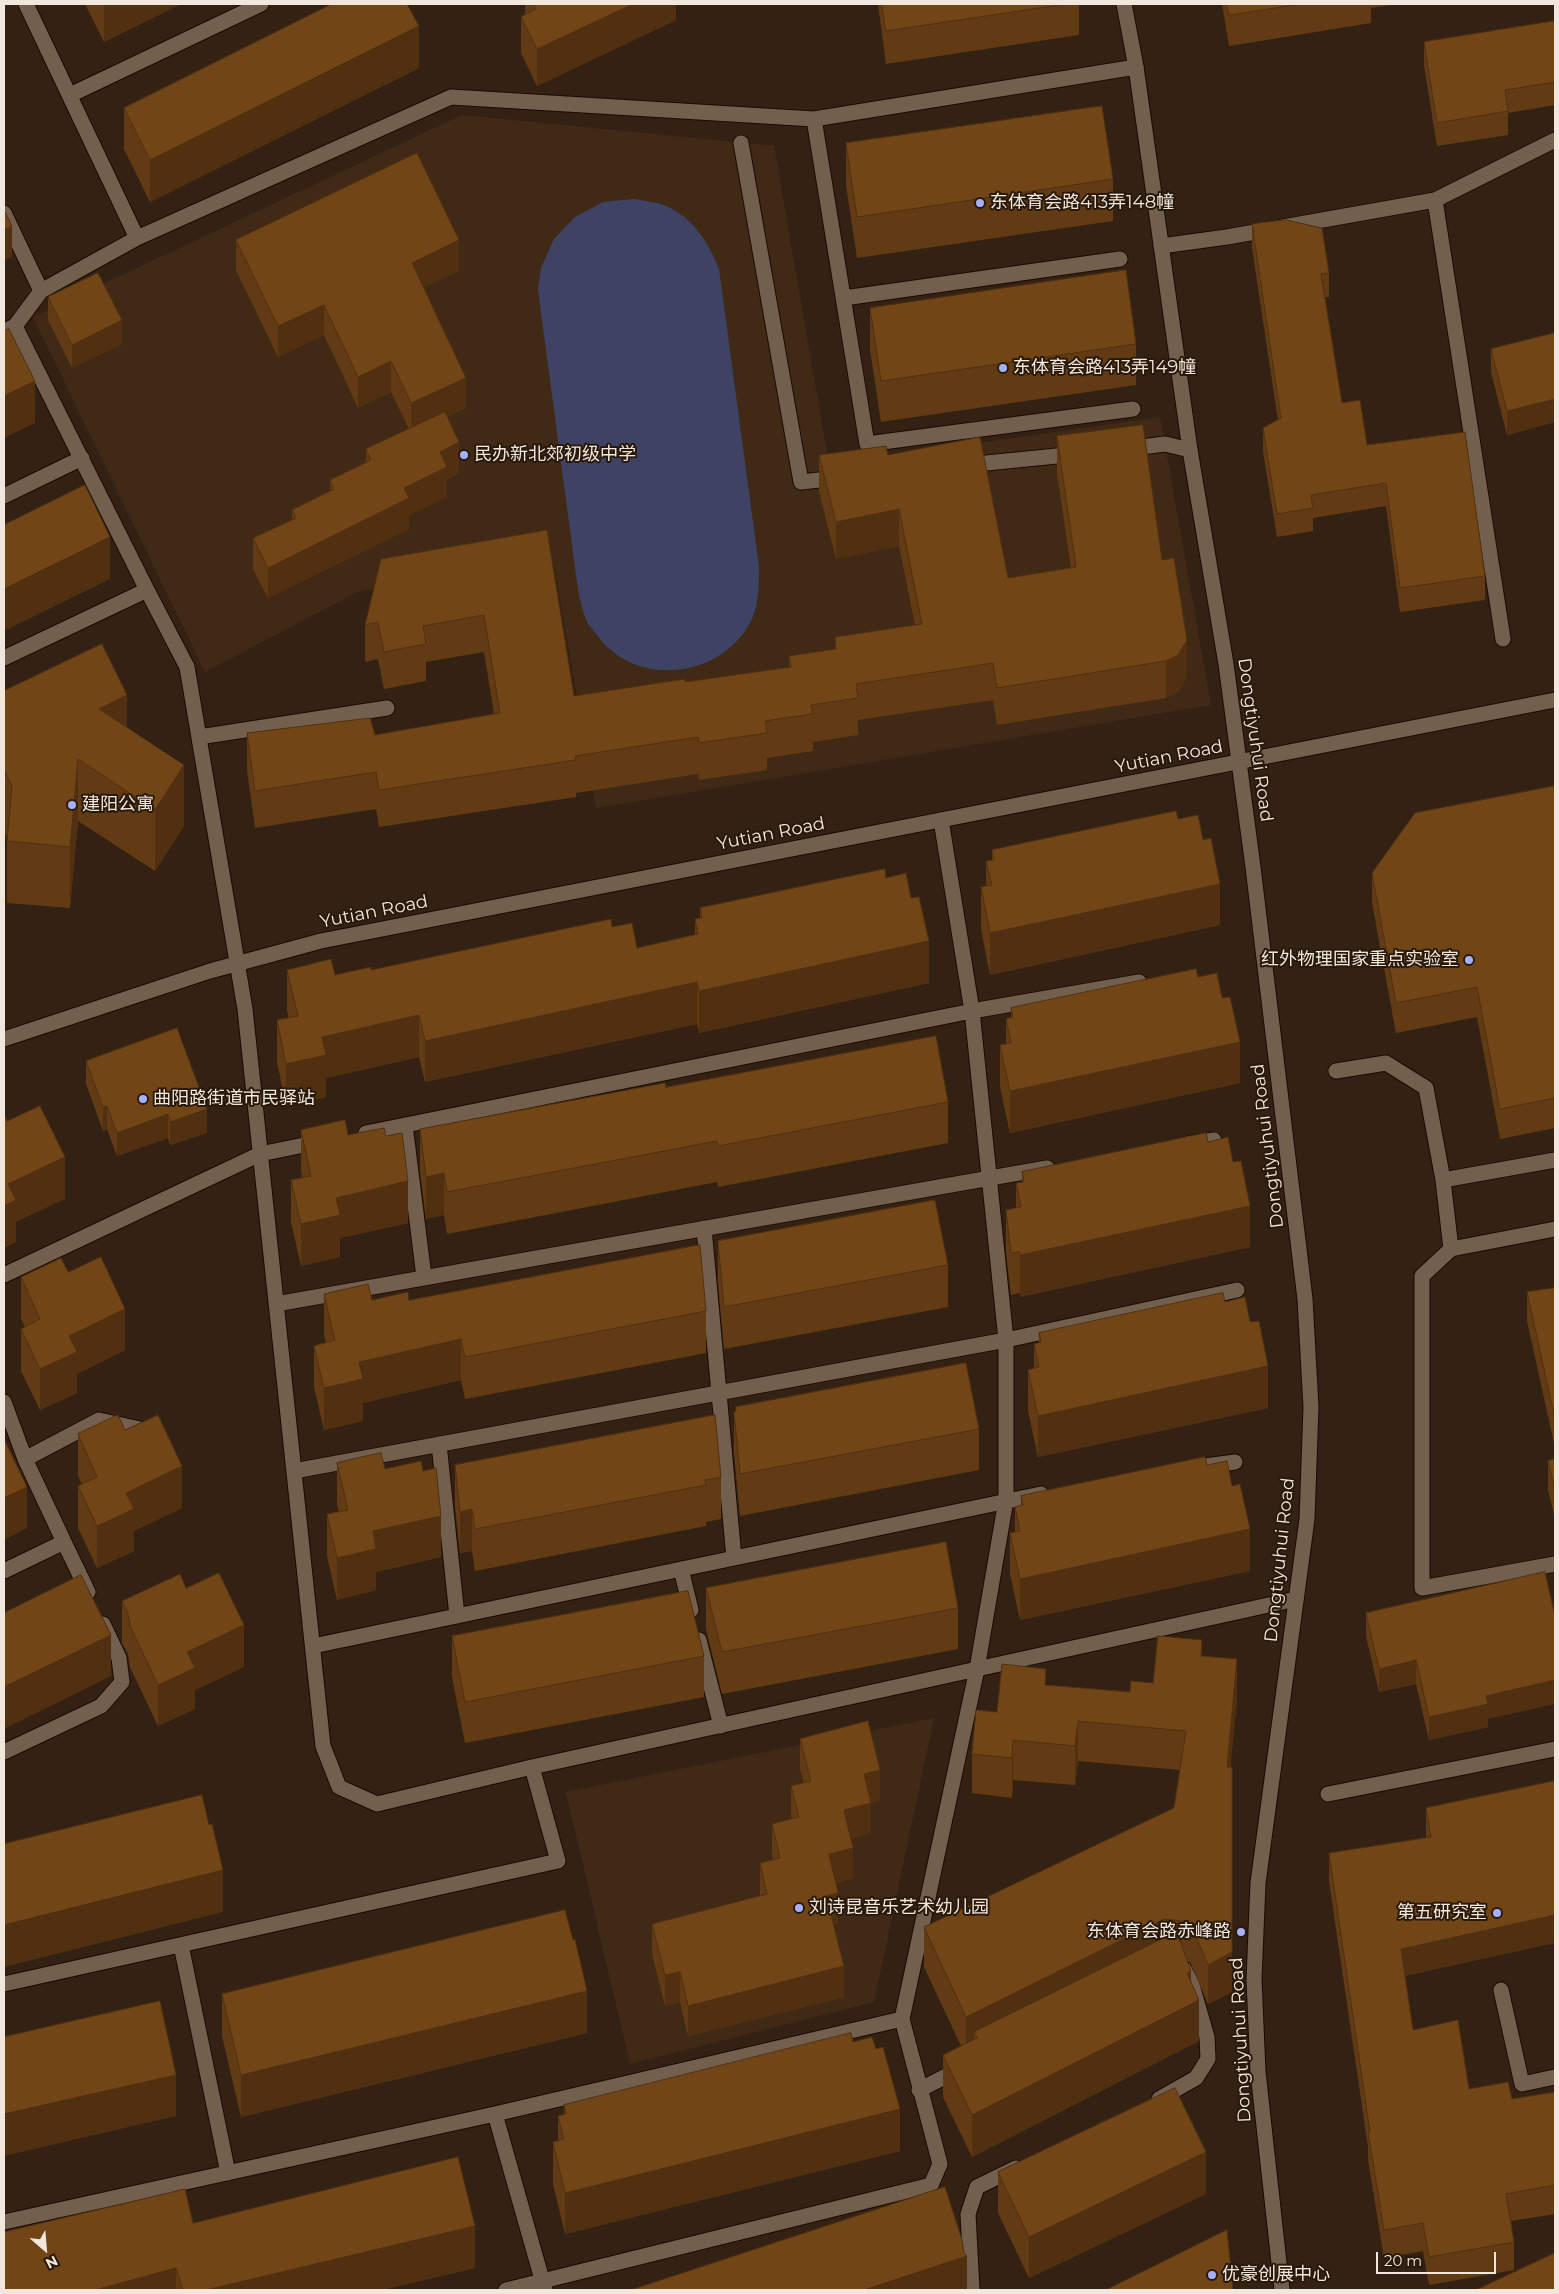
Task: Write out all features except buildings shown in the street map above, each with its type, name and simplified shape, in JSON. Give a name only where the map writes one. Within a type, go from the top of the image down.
[{"type":"street","points":[[26,4],[137,238]]},
{"type":"street","points":[[70,95],[260,4]]},
{"type":"street","name":"Dongtiyuhui Road","points":[[1124,4],[1136,67],[1190,450],[1226,664],[1253,867],[1305,1299],[1311,1407],[1307,1519],[1258,1882],[1254,1979],[1258,2072],[1282,2290]]},
{"type":"street","points":[[1136,67],[814,119],[451,97],[137,238],[41,291],[9,328],[82,458],[187,667],[245,1009],[323,1746],[339,1787],[377,1804],[532,1767],[1296,1599]]},
{"type":"street","points":[[814,119],[867,444],[1133,409]]},
{"type":"street","points":[[1161,246],[1227,238],[1435,200],[1555,140]]},
{"type":"street","points":[[741,143],[802,482],[851,477]]},
{"type":"street","points":[[1435,200],[1503,639]]},
{"type":"street","points":[[4,213],[41,291]]},
{"type":"street","points":[[844,298],[1120,259]]},
{"type":"street","points":[[949,467],[1165,444],[1190,450]]},
{"type":"street","points":[[4,496],[82,458]]},
{"type":"street","points":[[4,658],[147,590]]},
{"type":"street","name":"Yutian Road","points":[[4,1039],[93,1008],[237,963],[321,942],[1555,700]]},
{"type":"street","points":[[199,737],[387,708]]},
{"type":"street","points":[[506,2290],[544,2286],[931,2185],[940,2164],[919,2090],[902,2019],[977,1669],[1006,1500],[1006,1340],[972,1011],[942,820]]},
{"type":"street","points":[[4,1274],[260,1154],[972,1011],[1156,978]]},
{"type":"street","points":[[1336,1071],[1386,1063],[1426,1088],[1443,1180],[1451,1249]]},
{"type":"street","points":[[405,1125],[424,1277]]},
{"type":"street","points":[[1175,1146],[1214,1140]]},
{"type":"street","points":[[1443,1180],[1555,1160]]},
{"type":"street","points":[[276,1304],[1058,1166]]},
{"type":"street","points":[[704,1228],[734,1558]]},
{"type":"street","points":[[1555,1229],[1451,1249],[1422,1276],[1422,1588],[1555,1564]]},
{"type":"street","points":[[294,1471],[1006,1340],[1237,1290]]},
{"type":"street","points":[[4,1402],[25,1459],[119,1658],[122,1682],[101,1706],[4,1752]]},
{"type":"street","points":[[25,1459],[99,1420],[157,1433]]},
{"type":"street","points":[[439,1444],[457,1616]]},
{"type":"street","points":[[1187,1470],[1235,1462]]},
{"type":"street","points":[[312,1646],[1006,1500],[1054,1492]]},
{"type":"street","points":[[4,1571],[64,1542]]},
{"type":"street","points":[[681,1569],[721,1726]]},
{"type":"street","points":[[1328,1794],[1555,1749]]},
{"type":"street","points":[[4,1984],[558,1861],[532,1767]]},
{"type":"street","points":[[181,1945],[228,2173]]},
{"type":"street","points":[[1148,2105],[1196,2078],[1208,2059],[1208,2038],[1192,1985],[1184,1969],[1168,1967]]},
{"type":"street","points":[[1501,1990],[1522,2084],[1555,2077]]},
{"type":"street","points":[[4,2222],[495,2114],[902,2019]]},
{"type":"street","points":[[919,2090],[972,2063]]},
{"type":"street","points":[[495,2114],[544,2286]]},
{"type":"street","points":[[972,2290],[968,2214],[977,2187],[1032,2160]]},
{"type":"shaded area","name":"民办新北郊初级中学","points":[[462,115],[774,146],[829,465],[1160,417],[1211,705],[596,808],[553,558],[357,592],[205,672],[33,317]]},
{"type":"shaded area","points":[[634,199],[664,205],[683,216],[698,231],[710,249],[719,269],[759,567],[759,589],[755,610],[750,623],[736,642],[718,656],[698,665],[676,670],[654,669],[633,663],[613,652],[597,635],[585,616],[578,590],[538,290],[541,268],[554,239],[575,217],[603,202]]},
{"type":"shaded area","points":[[934,1718],[874,2002],[630,2064],[566,1792]]},
{"type":"place","name":"东体育会路413弄148幢","points":[[980,203]]},
{"type":"place","name":"东体育会路413弄149幢","points":[[1003,368]]},
{"type":"place","name":"民办新北郊初级中学","points":[[464,455]]},
{"type":"place","name":"建阳公寓","points":[[72,805]]},
{"type":"place","name":"红外物理国家重点实验室","points":[[1469,960]]},
{"type":"place","name":"曲阳路街道市民驿站","points":[[143,1099]]},
{"type":"place","name":"刘诗昆音乐艺术幼儿园","points":[[799,1908]]},
{"type":"place","name":"第五研究室","points":[[1497,1913]]},
{"type":"place","name":"东体育会路赤峰路","points":[[1241,1932]]},
{"type":"place","name":"优豪创展中心","points":[[1212,2275]]}]
